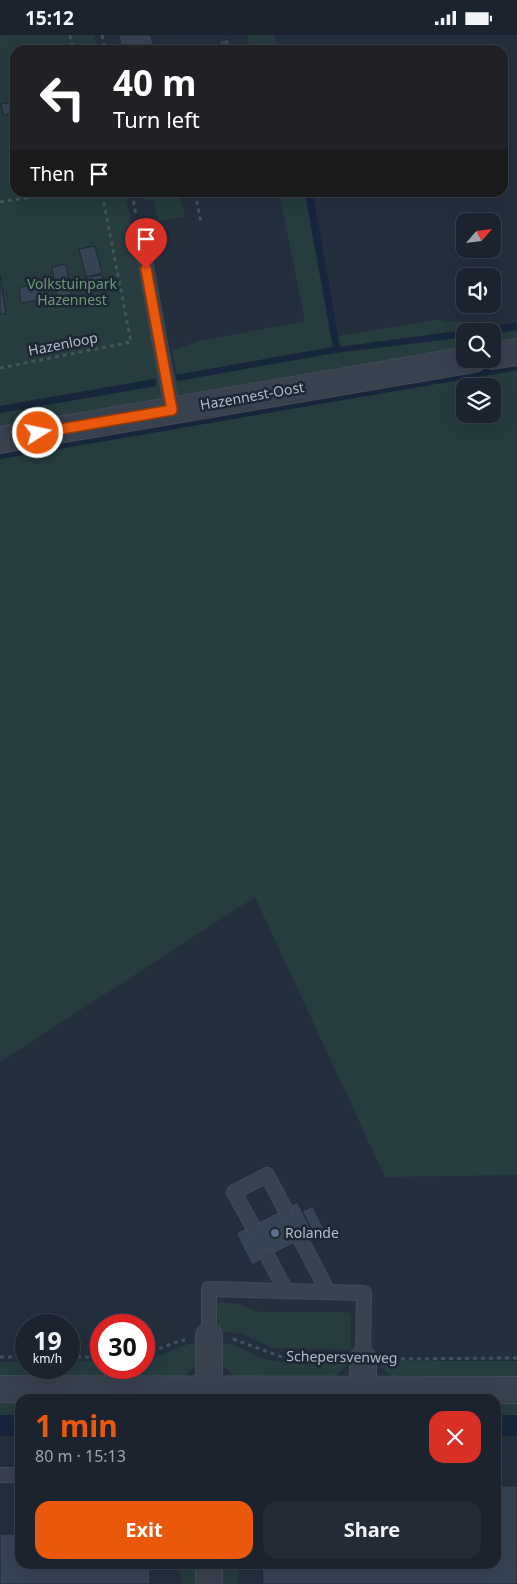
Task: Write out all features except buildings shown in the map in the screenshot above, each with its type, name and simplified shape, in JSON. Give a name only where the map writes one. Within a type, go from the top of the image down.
[{"type":"street","points":[[501,354],[517,351]]},
{"type":"street","name":"Hazennest-Oost","points":[[0,440],[456,362]]},
{"type":"street","points":[[209,1336],[209,1393]]},
{"type":"street","points":[[363,1359],[363,1389]]},
{"type":"street","points":[[0,1389],[209,1393],[363,1389],[517,1389]]},
{"type":"street","points":[[209,1569],[209,1584]]},
{"type":"lane","points":[[140,233],[172,410]]},
{"type":"lane","points":[[252,1225],[234,1192],[267,1175],[285,1209]]},
{"type":"lane","points":[[301,1240],[328,1292]]},
{"type":"lane","points":[[268,1257],[286,1291]]},
{"type":"lane","points":[[209,1336],[210,1289],[364,1293],[363,1359]]},
{"type":"lane","points":[[0,1475],[15,1475]]},
{"type":"path","points":[[0,202],[31,197]]},
{"type":"path","name":"Hazenloop","points":[[0,368],[131,342],[103,197]]},
{"type":"path","points":[[133,197],[140,233]]},
{"type":"path","points":[[196,197],[201,222]]},
{"type":"path","name":"Schepersvenweg","points":[[155,1351],[179,1340],[209,1336],[236,1339],[282,1357],[363,1359],[517,1358]]},
{"type":"path","points":[[0,1357],[15,1357]]},
{"type":"green space","name":"Volkstuinpark Hazennest","points":[[0,35],[94,35],[96,45],[10,45],[10,197],[126,197],[162,382],[160,382],[162,394],[160,401],[0,433],[0,413],[156,386],[154,379],[0,406]]},
{"type":"green space","points":[[247,35],[274,35],[276,45],[249,45]]},
{"type":"green space","points":[[143,197],[181,197],[185,216],[158,221],[153,199],[144,201]]},
{"type":"green space","points":[[280,197],[306,197],[333,347],[177,375],[172,350],[200,341],[305,321]]},
{"type":"green space","points":[[436,320],[474,323],[456,323],[456,331],[340,347],[338,336]]},
{"type":"green space","points":[[517,330],[517,345],[501,348],[501,333]]},
{"type":"green space","points":[[456,338],[456,355],[179,402],[174,392],[172,376],[176,375],[177,381],[335,353]]},
{"type":"green space","points":[[517,370],[517,1175],[385,1177],[255,897],[0,1062],[0,459],[456,381],[456,423],[501,423],[501,378],[471,378]]},
{"type":"green space","points":[[221,1302],[240,1304],[257,1312],[347,1312],[351,1314],[351,1350],[272,1348],[242,1334],[218,1331],[217,1305]]},
{"type":"green space","points":[[200,1343],[199,1361],[184,1378],[155,1378],[155,1357]]},
{"type":"green space","points":[[218,1343],[240,1347],[269,1360],[298,1362],[351,1361],[335,1377],[235,1377],[219,1362]]},
{"type":"green space","points":[[80,1361],[90,1361],[90,1378],[80,1378]]},
{"type":"green space","points":[[376,1361],[517,1361],[517,1378],[391,1377]]},
{"type":"green space","points":[[0,1362],[15,1362],[15,1378],[0,1378]]},
{"type":"green space","points":[[0,1402],[15,1402],[15,1415],[0,1415]]},
{"type":"green space","points":[[501,1402],[517,1402],[517,1415],[501,1415]]},
{"type":"green space","points":[[180,1569],[198,1569],[198,1584],[181,1584]]},
{"type":"green space","points":[[222,1569],[239,1569],[238,1584],[222,1584]]},
{"type":"water","points":[[306,197],[314,197],[340,347],[456,331],[456,338],[334,353],[177,381],[176,375],[333,347]]},
{"type":"water","points":[[517,323],[517,330],[501,333],[501,325]]},
{"type":"water","points":[[517,363],[517,370],[471,378],[456,378],[456,381],[0,459],[0,452],[488,368],[501,368],[501,366]]},
{"type":"water","points":[[155,379],[156,386],[0,413],[0,406]]},
{"type":"water","points":[[0,1415],[15,1415],[15,1436],[0,1436]]},
{"type":"water","points":[[501,1415],[517,1415],[517,1436],[501,1436]]},
{"type":"place","name":"Rolande","points":[[275,1233]]},
{"type":"route","points":[[38,433],[172,410],[146,269]]}]
